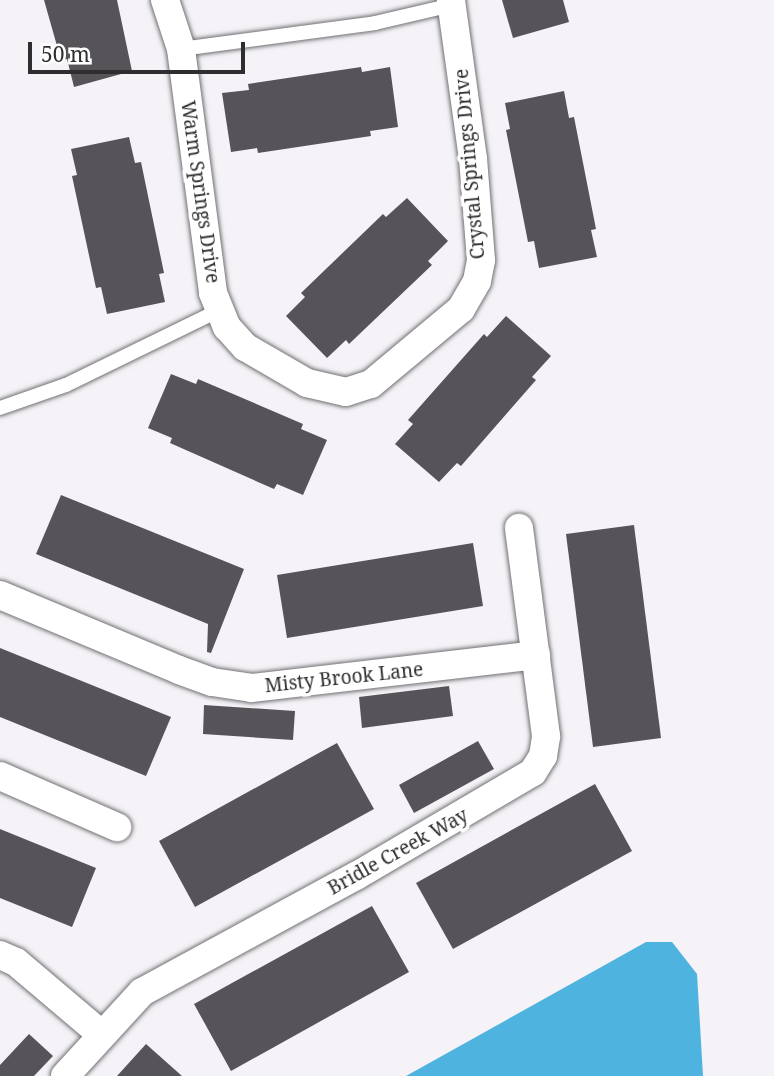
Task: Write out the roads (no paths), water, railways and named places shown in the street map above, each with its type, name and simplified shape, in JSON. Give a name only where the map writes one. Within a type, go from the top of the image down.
[{"type":"street","name":"Warm Springs Drive","points":[[165,0],[181,49],[213,293],[227,327],[245,346],[307,383]]},
{"type":"street","name":"Crystal Springs Drive","points":[[307,383],[346,391],[371,384],[461,309],[477,281],[478,213],[452,2]]},
{"type":"street","name":"Bridle Creek Way","points":[[65,1076],[142,992],[356,876],[533,772],[543,756],[546,736],[519,528]]},
{"type":"street","name":"Misty Brook Lane","points":[[0,595],[179,670],[212,682],[252,688],[536,655]]},
{"type":"street","points":[[0,776],[117,827]]},
{"type":"street","points":[[0,955],[16,962],[101,1034]]},
{"type":"lane","points":[[181,49],[375,23],[452,2]]},
{"type":"lane","points":[[0,408],[66,385],[220,310]]},
{"type":"water","points":[[646,942],[672,942],[697,974],[703,1076],[406,1076]]}]
